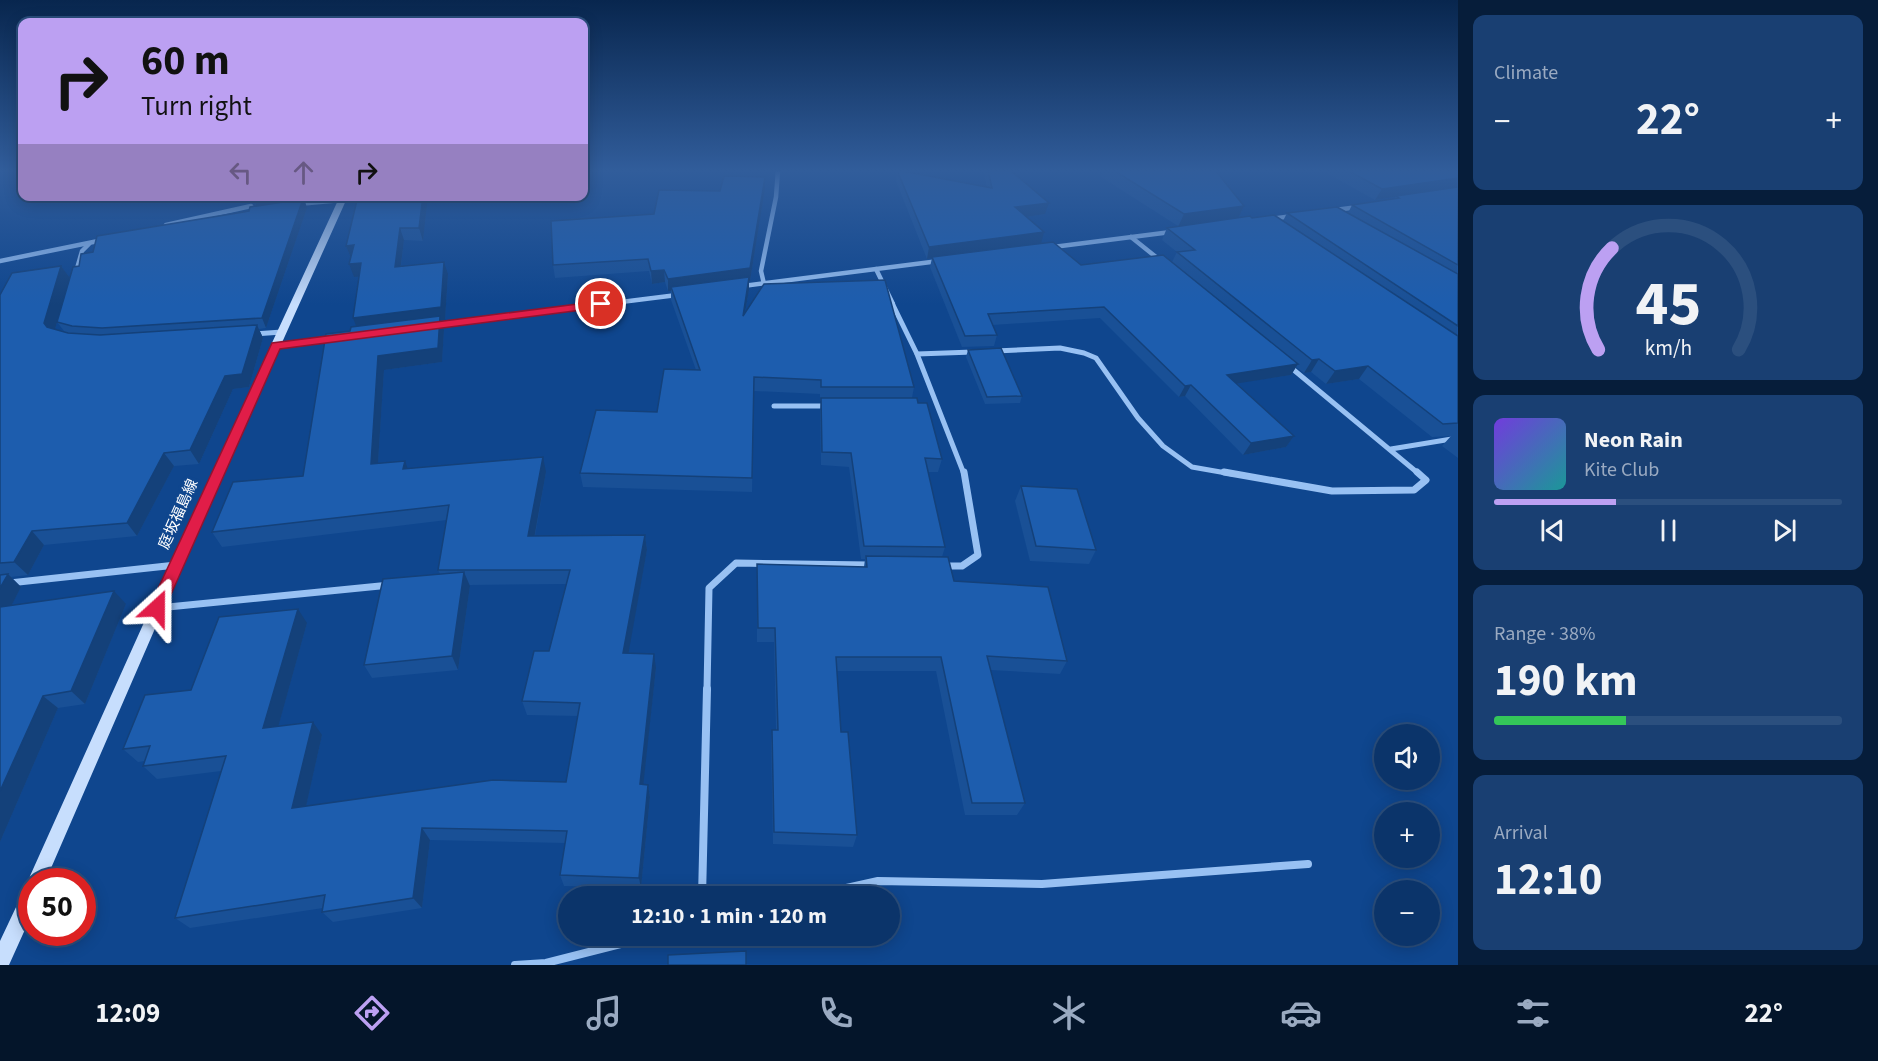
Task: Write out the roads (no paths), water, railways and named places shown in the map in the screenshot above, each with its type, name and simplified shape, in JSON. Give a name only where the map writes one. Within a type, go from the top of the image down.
[{"type":"main road","name":"庭坂福島線","points":[[42,868],[335,215]]},
{"type":"main road","points":[[0,963],[18,923]]},
{"type":"street","points":[[158,227],[211,215]]},
{"type":"street","points":[[764,284],[761,271],[772,215]]},
{"type":"street","points":[[1275,226],[1266,220],[1297,216]]},
{"type":"street","points":[[1050,247],[1176,231]]},
{"type":"street","points":[[1131,237],[1168,267]]},
{"type":"street","points":[[0,261],[112,238]]},
{"type":"street","points":[[73,283],[82,251],[89,244]]},
{"type":"street","points":[[741,287],[946,261]]},
{"type":"street","points":[[876,269],[917,354],[963,466],[978,555],[962,566],[938,566]]},
{"type":"street","points":[[427,327],[682,294]]},
{"type":"street","points":[[247,335],[279,339],[334,338]]},
{"type":"street","points":[[917,354],[1067,348],[1086,352],[1096,358],[1161,447],[1192,467],[1332,491],[1414,490],[1426,480],[1279,358]]},
{"type":"street","points":[[774,406],[832,406]]},
{"type":"street","points":[[926,406],[937,406]]},
{"type":"street","points":[[1391,449],[1458,438]]},
{"type":"street","points":[[702,886],[710,588],[736,563],[879,565]]},
{"type":"street","points":[[0,584],[177,564]]},
{"type":"street","points":[[157,608],[404,584]]},
{"type":"street","points":[[856,886],[878,881],[1042,884],[1308,864]]},
{"type":"street","points":[[515,965],[546,964],[614,946]]}]
